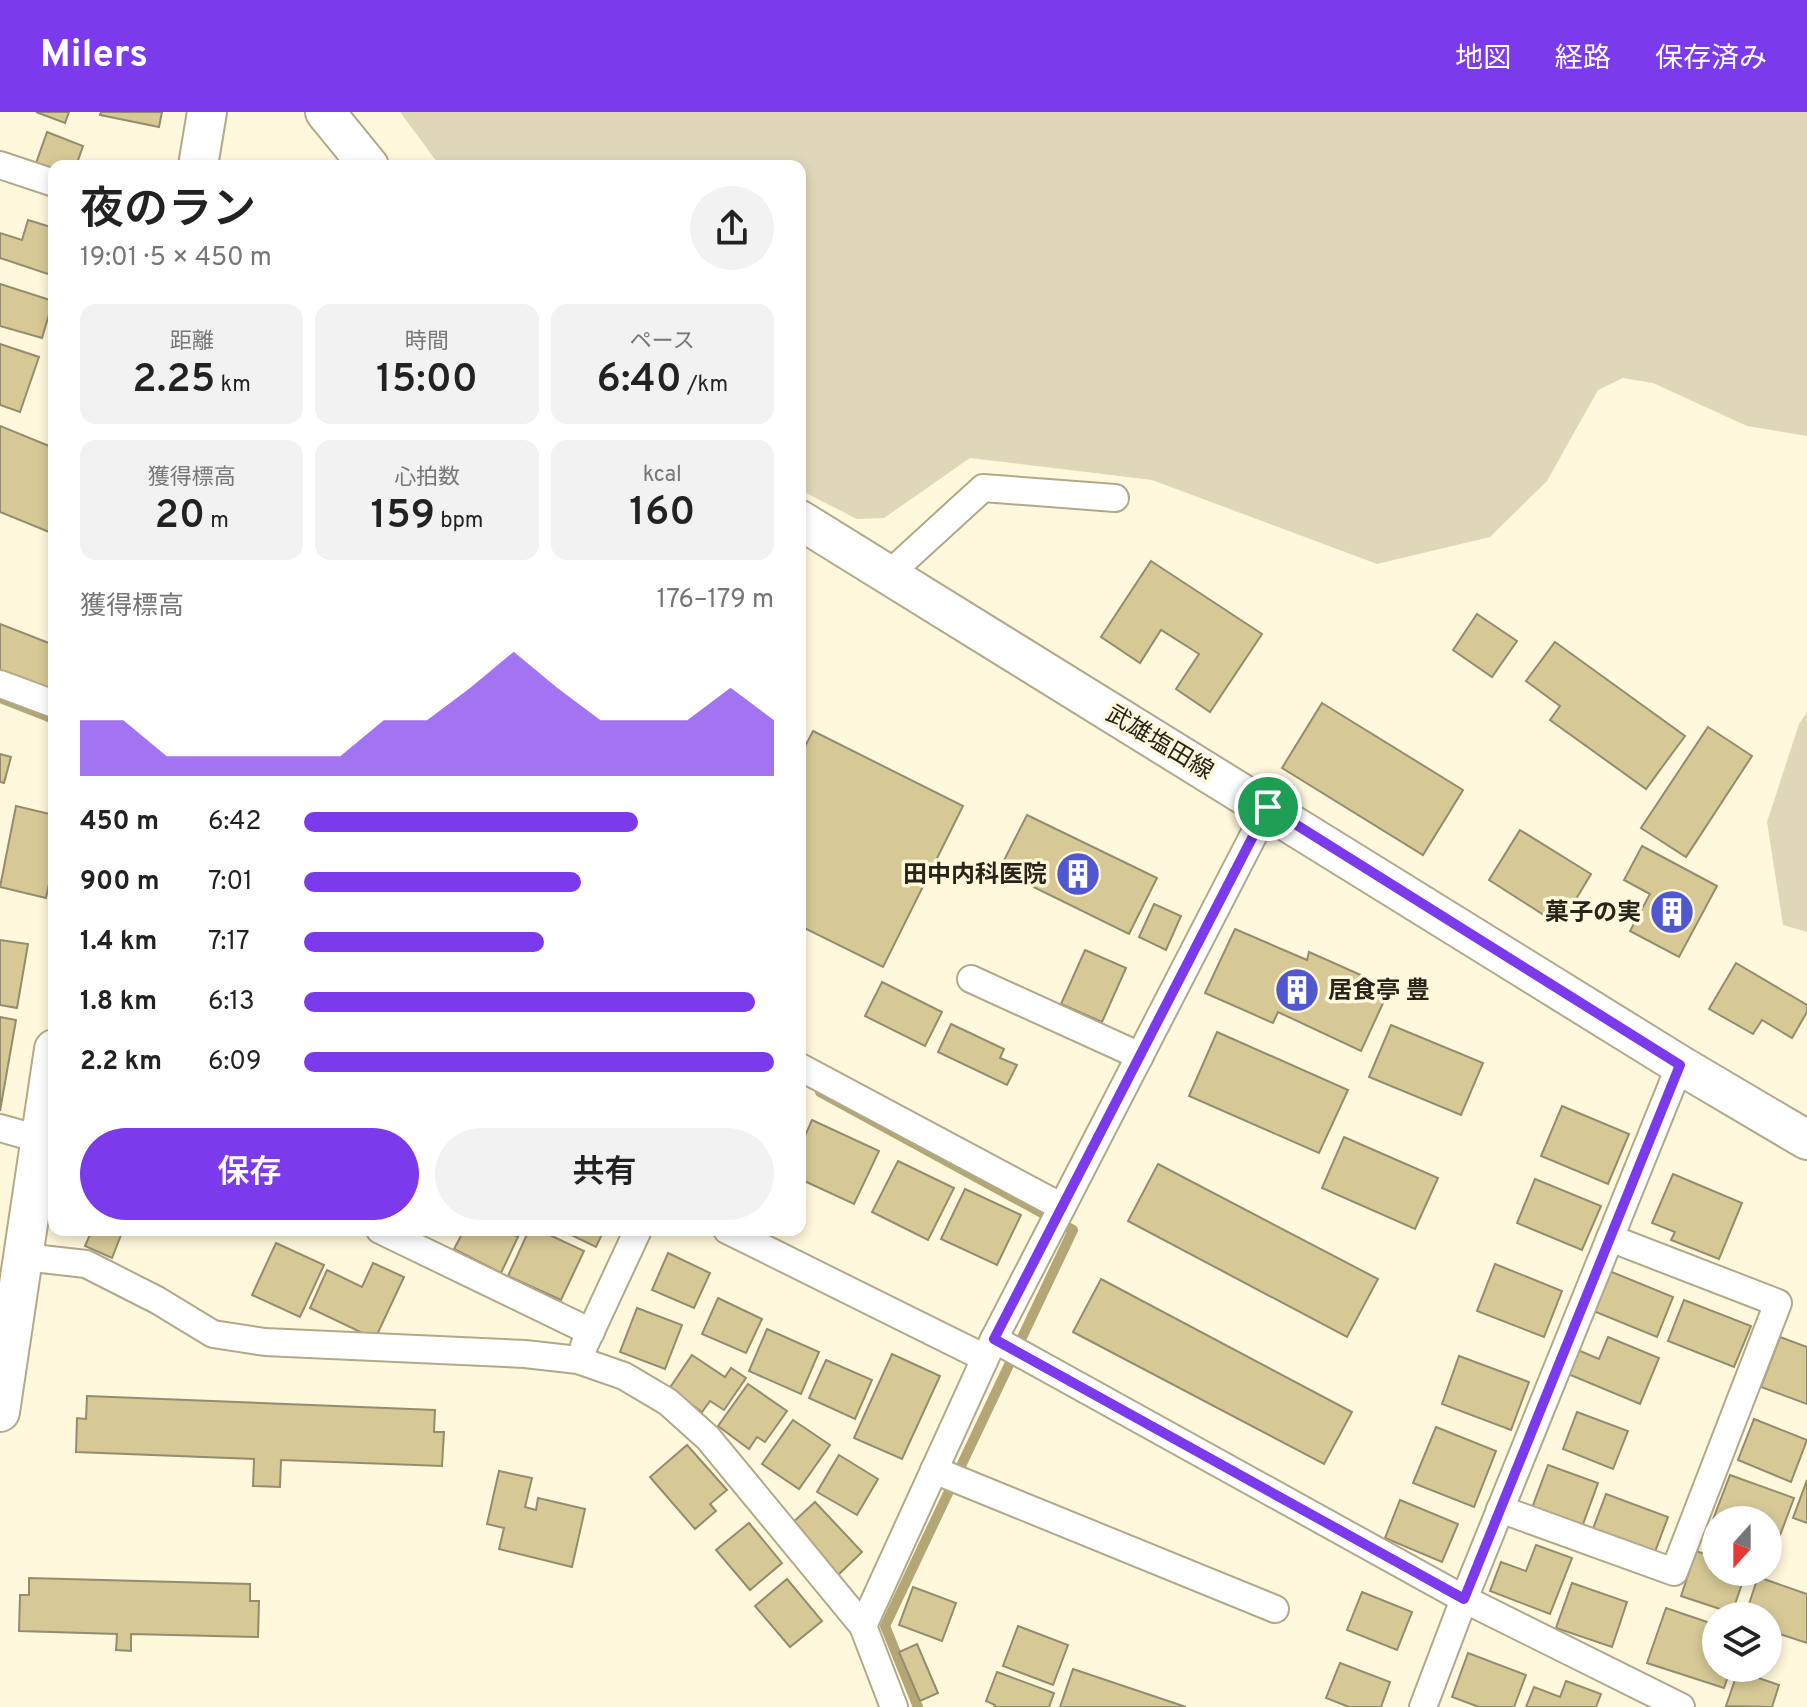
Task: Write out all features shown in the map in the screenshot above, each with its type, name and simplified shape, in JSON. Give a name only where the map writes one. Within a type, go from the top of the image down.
[{"type":"main road","points":[[199,160],[207,112]]},
{"type":"main road","points":[[325,112],[364,160]]},
{"type":"main road","name":"武雄塩田線","points":[[806,524],[1268,807],[1680,1065],[1807,1140]]},
{"type":"main road","points":[[0,1412],[48,1085]]},
{"type":"street","points":[[0,165],[48,181]]},
{"type":"street","points":[[888,575],[983,488],[1115,498]]},
{"type":"street","points":[[0,684],[48,702]]},
{"type":"street","points":[[863,1626],[990,1348],[1268,807]]},
{"type":"street","points":[[971,979],[1140,1056]]},
{"type":"street","points":[[1423,1707],[1680,1065]]},
{"type":"street","points":[[806,1070],[1062,1207]]},
{"type":"street","points":[[0,1128],[39,1139]]},
{"type":"street","points":[[578,1360],[635,1236]]},
{"type":"street","points":[[740,1236],[990,1348],[1464,1599],[1681,1707]]},
{"type":"street","points":[[1500,1509],[1674,1572],[1778,1303],[1610,1238]]},
{"type":"street","points":[[423,1239],[591,1332]]},
{"type":"street","points":[[24,1257],[86,1264],[157,1300],[213,1334],[265,1342],[525,1354],[578,1360],[624,1376],[668,1402],[708,1438],[863,1626],[894,1707]]},
{"type":"street","points":[[936,1470],[1275,1609]]},
{"type":"shaded area","points":[[400,112],[1807,112],[1807,436],[1747,426],[1653,383],[1623,378],[1598,390],[1547,481],[1490,537],[1377,564],[1152,480],[970,458],[884,518],[857,519],[806,493],[806,160],[436,160]]},
{"type":"shaded area","points":[[1807,712],[1807,932],[1783,925],[1767,822],[1799,724]]},
{"type":"building","points":[[36,112],[69,112],[65,123]]},
{"type":"building","points":[[101,112],[162,112],[159,127],[100,115]]},
{"type":"building","points":[[47,132],[83,146],[78,160],[48,160],[48,171],[35,166]]},
{"type":"building","points":[[28,220],[48,226],[48,274],[0,258],[0,233],[22,240]]},
{"type":"building","points":[[0,284],[48,299],[48,318],[42,338],[0,326]]},
{"type":"building","points":[[0,344],[39,357],[20,412],[0,405]]},
{"type":"building","points":[[0,426],[48,446],[48,532],[0,512]]},
{"type":"building","points":[[1151,561],[1262,634],[1210,712],[1176,689],[1199,654],[1161,630],[1140,663],[1101,637]]},
{"type":"building","points":[[1477,614],[1517,641],[1492,677],[1453,650]]},
{"type":"building","points":[[0,624],[48,643],[48,693],[0,673]]},
{"type":"building","points":[[1555,642],[1685,736],[1646,789],[1550,720],[1560,706],[1526,681]]},
{"type":"building","points":[[1322,703],[1463,790],[1423,855],[1282,768]]},
{"type":"building","points":[[1708,727],[1752,756],[1686,857],[1641,828]]},
{"type":"building","points":[[813,731],[963,806],[883,967],[806,929],[806,744]]},
{"type":"building","points":[[0,754],[11,757],[4,783],[0,782]]},
{"type":"building","points":[[16,806],[48,814],[46,898],[0,887]]},
{"type":"building","name":"田中内科医院","points":[[1027,815],[1157,878],[1129,934],[999,870]]},
{"type":"building","points":[[1520,830],[1591,874],[1570,909],[1557,901],[1547,917],[1489,880]]},
{"type":"building","name":"菓子の実","points":[[1642,846],[1717,886],[1679,957],[1630,931],[1650,894],[1624,880]]},
{"type":"building","points":[[1154,904],[1181,916],[1166,950],[1139,937]]},
{"type":"building","name":"居食亭 豊","points":[[1235,929],[1307,960],[1309,952],[1390,988],[1361,1051],[1278,1012],[1273,1023],[1205,993]]},
{"type":"building","points":[[0,940],[28,944],[17,1008],[0,1005]]},
{"type":"building","points":[[1085,950],[1126,968],[1102,1022],[1061,1004]]},
{"type":"building","points":[[1736,963],[1807,1005],[1807,1012],[1792,1038],[1762,1020],[1753,1034],[1709,1009]]},
{"type":"building","points":[[882,982],[942,1012],[925,1046],[865,1016]]},
{"type":"building","points":[[0,1017],[16,1020],[0,1111]]},
{"type":"building","points":[[951,1024],[1004,1049],[1000,1058],[1017,1065],[1007,1085],[938,1052]]},
{"type":"building","points":[[1391,1025],[1483,1063],[1461,1115],[1369,1077]]},
{"type":"building","points":[[1217,1032],[1348,1090],[1319,1153],[1189,1096]]},
{"type":"building","points":[[1562,1106],[1629,1134],[1608,1184],[1541,1156]]},
{"type":"building","points":[[812,1120],[879,1151],[854,1204],[806,1182],[806,1134]]},
{"type":"building","points":[[1344,1137],[1438,1178],[1415,1229],[1322,1188]]},
{"type":"building","points":[[898,1161],[954,1188],[928,1240],[872,1212]]},
{"type":"building","points":[[1158,1164],[1378,1279],[1347,1337],[1128,1221]]},
{"type":"building","points":[[1673,1174],[1742,1203],[1719,1259],[1671,1240],[1675,1232],[1652,1223]]},
{"type":"building","points":[[1535,1179],[1601,1206],[1582,1250],[1517,1223]]},
{"type":"building","points":[[965,1189],[1021,1215],[997,1265],[941,1239]]},
{"type":"building","points":[[89,1236],[121,1236],[112,1258],[85,1246]]},
{"type":"building","points":[[461,1236],[518,1237],[501,1273],[454,1249]]},
{"type":"building","points":[[526,1236],[552,1236],[584,1251],[561,1300],[508,1276]]},
{"type":"building","points":[[573,1236],[601,1236],[596,1247]]},
{"type":"building","points":[[276,1243],[324,1265],[300,1317],[252,1295]]},
{"type":"building","points":[[668,1253],[710,1273],[694,1308],[652,1290]]},
{"type":"building","points":[[373,1263],[404,1277],[375,1339],[310,1308],[327,1270],[362,1287]]},
{"type":"building","points":[[1495,1264],[1562,1291],[1544,1337],[1477,1311]]},
{"type":"building","points":[[1607,1270],[1673,1297],[1657,1337],[1591,1310]]},
{"type":"building","points":[[1101,1279],[1352,1412],[1324,1464],[1073,1332]]},
{"type":"building","points":[[718,1298],[762,1319],[746,1353],[702,1334]]},
{"type":"building","points":[[1684,1300],[1751,1326],[1734,1367],[1668,1341]]},
{"type":"building","points":[[637,1308],[682,1325],[665,1369],[620,1352]]},
{"type":"building","points":[[767,1329],[819,1352],[801,1394],[749,1371]]},
{"type":"building","points":[[1608,1337],[1659,1358],[1640,1404],[1568,1374],[1578,1350],[1599,1359]]},
{"type":"building","points":[[1780,1337],[1807,1347],[1807,1404],[1761,1387]]},
{"type":"building","points":[[892,1354],[940,1376],[902,1459],[854,1438]]},
{"type":"building","points":[[692,1355],[725,1377],[731,1368],[746,1378],[724,1410],[710,1401],[702,1412],[669,1389]]},
{"type":"building","points":[[1459,1356],[1529,1382],[1511,1430],[1442,1404]]},
{"type":"building","points":[[826,1360],[872,1380],[855,1419],[809,1398]]},
{"type":"building","points":[[748,1384],[787,1411],[765,1442],[757,1437],[749,1449],[718,1426]]},
{"type":"building","points":[[87,1396],[435,1410],[434,1432],[444,1432],[442,1466],[281,1460],[280,1487],[253,1486],[254,1459],[76,1452],[77,1418],[86,1419]]},
{"type":"building","points":[[1577,1412],[1628,1431],[1613,1469],[1563,1449]]},
{"type":"building","points":[[1754,1419],[1807,1440],[1791,1482],[1738,1460]]},
{"type":"building","points":[[793,1420],[830,1445],[799,1489],[762,1464]]},
{"type":"building","points":[[1436,1427],[1496,1451],[1474,1507],[1413,1483]]},
{"type":"building","points":[[687,1445],[727,1490],[710,1504],[716,1511],[695,1529],[650,1477]]},
{"type":"building","points":[[839,1455],[878,1479],[857,1515],[817,1492]]},
{"type":"building","points":[[1548,1465],[1598,1483],[1582,1527],[1532,1508]]},
{"type":"building","points":[[499,1471],[532,1478],[525,1507],[536,1510],[538,1498],[585,1509],[572,1567],[499,1549],[504,1528],[487,1524]]},
{"type":"building","points":[[1730,1475],[1794,1498],[1782,1530],[1782,1506],[1718,1506]]},
{"type":"building","points":[[1807,1480],[1807,1523],[1793,1518]]},
{"type":"building","points":[[1606,1494],[1668,1517],[1653,1557],[1591,1534]]},
{"type":"building","points":[[1400,1500],[1458,1524],[1442,1562],[1385,1538]]},
{"type":"building","points":[[815,1502],[862,1552],[837,1576],[789,1526]]},
{"type":"building","points":[[749,1523],[782,1563],[750,1590],[716,1550]]},
{"type":"building","points":[[1536,1545],[1572,1558],[1550,1614],[1490,1591],[1501,1562],[1526,1571]]},
{"type":"building","points":[[1696,1551],[1702,1553],[1702,1586],[1741,1586],[1736,1602],[1702,1603],[1681,1596]]},
{"type":"building","points":[[29,1578],[250,1584],[250,1601],[259,1601],[258,1637],[131,1634],[131,1651],[116,1650],[117,1634],[19,1631],[20,1595],[29,1595]]},
{"type":"building","points":[[787,1579],[822,1621],[790,1647],[755,1606]]},
{"type":"building","points":[[1572,1583],[1627,1602],[1612,1647],[1556,1628]]},
{"type":"building","points":[[1782,1585],[1807,1594],[1807,1643],[1782,1635],[1782,1602],[1750,1602],[1755,1586]]},
{"type":"building","points":[[913,1587],[956,1603],[942,1641],[899,1625]]},
{"type":"building","points":[[1362,1592],[1412,1612],[1397,1650],[1347,1630]]},
{"type":"building","points":[[1666,1608],[1702,1620],[1702,1681],[1647,1663]]},
{"type":"building","points":[[1018,1626],[1068,1645],[1053,1685],[1003,1666]]},
{"type":"building","points":[[917,1644],[938,1693],[920,1701],[899,1652]]},
{"type":"building","points":[[1468,1653],[1526,1675],[1514,1707],[1479,1707],[1452,1697]]},
{"type":"building","points":[[1340,1663],[1390,1682],[1381,1707],[1349,1707],[1326,1698]]},
{"type":"building","points":[[1073,1669],[1186,1707],[1060,1707]]},
{"type":"building","points":[[997,1672],[1054,1693],[1049,1707],[994,1707],[986,1701]]},
{"type":"building","points":[[1566,1681],[1601,1694],[1596,1707],[1526,1707],[1534,1687],[1560,1697]]},
{"type":"building","points":[[1706,1682],[1726,1682],[1724,1688]]},
{"type":"building","points":[[1734,1682],[1770,1682],[1779,1685],[1772,1707],[1726,1706]]},
{"type":"waterway","points":[[0,698],[48,717]]},
{"type":"waterway","points":[[820,1092],[1073,1230],[885,1626],[918,1707]]},
{"type":"place","name":"田中内科医院","points":[[1078,874]]},
{"type":"place","name":"菓子の実","points":[[1672,912]]},
{"type":"place","name":"居食亭 豊","points":[[1297,990]]},
{"type":"route","points":[[1268,807],[1680,1065],[1464,1599],[994,1339],[1268,807]]}]
